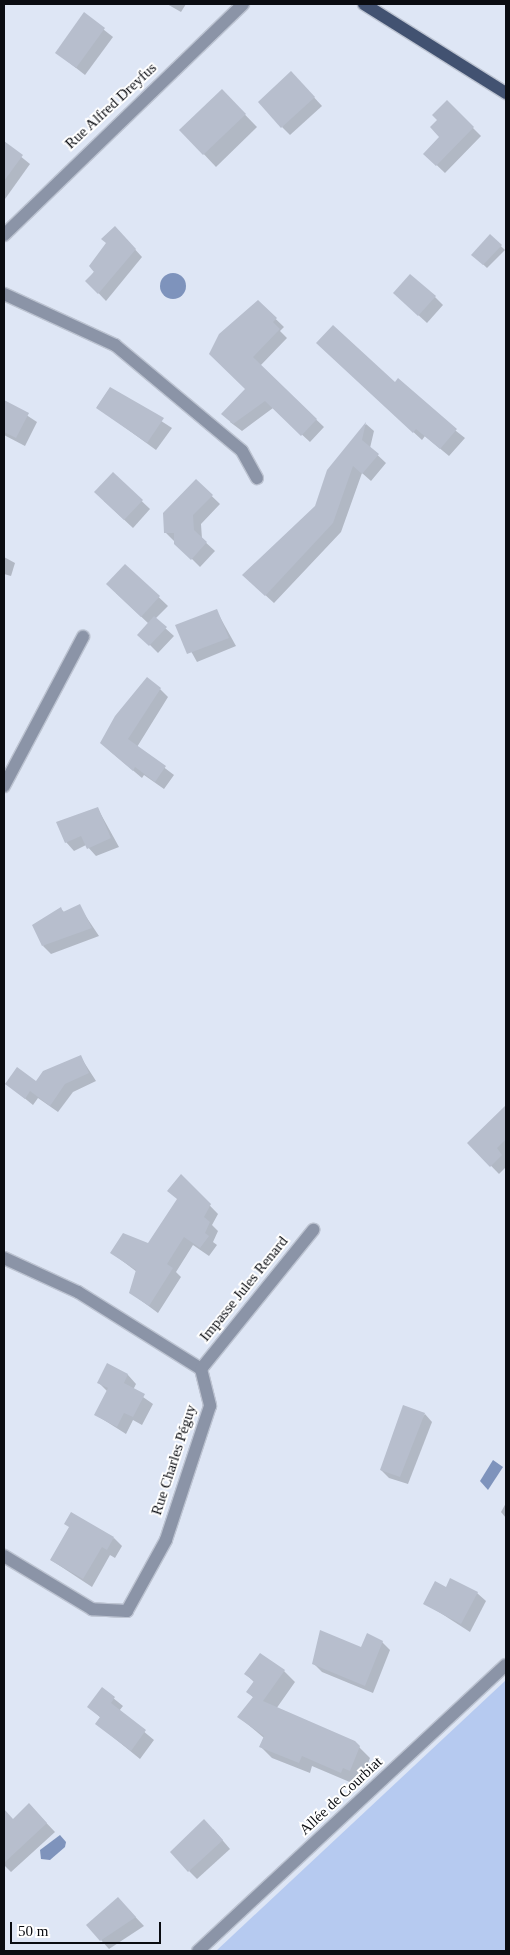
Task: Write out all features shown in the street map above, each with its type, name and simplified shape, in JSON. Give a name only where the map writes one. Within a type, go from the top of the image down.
[{"type":"main road","points":[[364,4],[506,93]]},
{"type":"street","name":"Rue Alfred Dreyfus","points":[[4,235],[243,4]]},
{"type":"street","points":[[4,294],[115,344],[242,451],[257,478]]},
{"type":"street","points":[[4,786],[82,637]]},
{"type":"street","name":"Impasse Jules Renard","points":[[201,1369],[313,1230]]},
{"type":"street","points":[[4,1258],[78,1292],[201,1369]]},
{"type":"street","name":"Rue Charles Péguy","points":[[4,1556],[92,1609],[127,1611],[166,1540],[210,1406],[201,1369]]},
{"type":"street","name":"Allée de Courbiat","points":[[198,1951],[506,1665]]},
{"type":"shaded area","points":[[173,273],[182,277],[186,286],[182,295],[173,299],[164,295],[160,286],[164,277]]},
{"type":"shaded area","points":[[493,1460],[503,1467],[488,1490],[480,1481]]},
{"type":"shaded area","points":[[506,1680],[506,1951],[216,1951]]},
{"type":"shaded area","points":[[60,1835],[66,1842],[65,1847],[50,1860],[41,1859],[40,1850]]},
{"type":"building","points":[[84,12],[105,28],[76,68],[55,53]]},
{"type":"building","points":[[291,71],[315,97],[281,128],[258,102]]},
{"type":"building","points":[[222,89],[246,114],[203,155],[179,130]]},
{"type":"building","points":[[447,100],[474,127],[436,166],[423,154],[439,137],[430,127],[437,120],[432,115]]},
{"type":"building","points":[[4,141],[23,155],[4,181]]},
{"type":"building","points":[[115,226],[136,249],[98,294],[85,281],[94,272],[89,266],[106,243],[101,239]]},
{"type":"building","points":[[490,234],[502,245],[483,265],[471,255]]},
{"type":"building","points":[[410,274],[436,296],[418,316],[393,293]]},
{"type":"building","points":[[258,300],[277,318],[273,322],[280,329],[253,357],[317,419],[301,436],[265,401],[233,424],[221,414],[245,389],[209,354],[219,334]]},
{"type":"building","points":[[333,325],[395,382],[398,378],[457,429],[440,449],[416,429],[413,433],[316,343]]},
{"type":"building","points":[[110,387],[164,418],[147,443],[96,408]]},
{"type":"building","points":[[4,400],[29,413],[16,438],[4,432]]},
{"type":"building","points":[[366,422],[362,440],[379,454],[362,474],[353,466],[333,523],[265,596],[242,575],[315,506],[327,470]]},
{"type":"building","points":[[113,472],[143,500],[124,520],[94,492]]},
{"type":"building","points":[[196,479],[213,495],[193,515],[194,530],[207,542],[191,560],[174,544],[174,533],[164,533],[163,513]]},
{"type":"building","points":[[125,564],[160,596],[141,617],[106,584]]},
{"type":"building","points":[[217,609],[229,638],[187,654],[175,625]]},
{"type":"building","points":[[154,616],[167,627],[149,646],[137,635]]},
{"type":"building","points":[[147,677],[161,688],[128,739],[166,766],[155,782],[135,767],[133,771],[100,743],[115,716]]},
{"type":"building","points":[[98,807],[111,838],[87,849],[81,836],[65,843],[56,822]]},
{"type":"building","points":[[80,904],[92,928],[42,946],[32,925],[61,907],[63,912]]},
{"type":"building","points":[[81,1055],[89,1073],[65,1084],[50,1106],[30,1091],[25,1099],[5,1084],[17,1067],[36,1081],[43,1071]]},
{"type":"building","points":[[506,1105],[506,1139],[497,1148],[502,1155],[490,1167],[467,1143]]},
{"type":"building","points":[[181,1174],[211,1204],[204,1217],[210,1222],[205,1233],[209,1236],[200,1248],[184,1237],[167,1264],[173,1268],[149,1306],[129,1293],[136,1270],[110,1253],[123,1233],[148,1243],[177,1199],[167,1191]]},
{"type":"building","points":[[107,1363],[128,1374],[124,1383],[145,1394],[133,1417],[124,1413],[117,1427],[94,1415],[108,1388],[97,1383]]},
{"type":"building","points":[[403,1405],[425,1413],[400,1477],[380,1470]]},
{"type":"building","points":[[71,1512],[114,1537],[107,1550],[102,1547],[83,1579],[50,1560],[69,1527],[64,1524]]},
{"type":"building","points":[[450,1578],[478,1592],[461,1624],[423,1604],[435,1581],[446,1587]]},
{"type":"building","points":[[320,1630],[361,1647],[367,1633],[383,1641],[365,1686],[312,1664]]},
{"type":"building","points":[[260,1653],[285,1670],[263,1701],[355,1741],[360,1746],[350,1771],[343,1768],[341,1773],[302,1756],[299,1763],[259,1747],[264,1736],[237,1717],[253,1697],[246,1692],[254,1681],[244,1674]]},
{"type":"building","points":[[102,1687],[115,1697],[111,1703],[146,1730],[131,1751],[95,1724],[100,1717],[87,1707]]},
{"type":"building","points":[[29,1803],[47,1823],[4,1863],[4,1809],[13,1819]]},
{"type":"building","points":[[204,1819],[223,1840],[188,1872],[170,1852]]},
{"type":"building","points":[[118,1897],[136,1917],[100,1941],[86,1925]]}]
